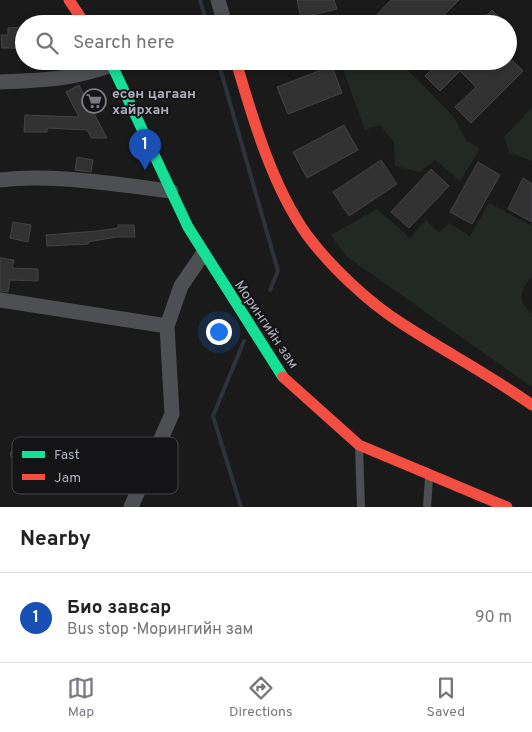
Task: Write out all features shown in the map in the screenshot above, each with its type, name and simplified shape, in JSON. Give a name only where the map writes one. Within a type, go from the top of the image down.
[{"type":"main road","points":[[70,0],[79,15]]},
{"type":"main road","name":"Морингийн зам","points":[[114,70],[188,227],[279,374],[359,445],[504,506]]},
{"type":"main road","points":[[239,70],[252,115],[279,185],[307,235],[351,283],[399,322],[494,378],[532,405]]},
{"type":"street","points":[[218,0],[222,15]]},
{"type":"street","points":[[0,82],[63,79],[84,75],[95,70]]},
{"type":"street","points":[[0,180],[16,178],[99,183],[171,191]]},
{"type":"street","points":[[162,437],[172,414],[167,326],[181,286],[203,254]]},
{"type":"street","points":[[0,300],[167,326]]},
{"type":"street","points":[[131,507],[137,494]]},
{"type":"lane","points":[[359,445],[361,507]]},
{"type":"lane","points":[[427,507],[429,474]]},
{"type":"shaded area","points":[[343,70],[408,70],[454,117],[466,140],[480,149],[460,181],[435,160],[420,172],[395,166],[394,142],[380,125],[365,130]]},
{"type":"shaded area","points":[[532,107],[532,161],[509,152],[504,137]]},
{"type":"shaded area","points":[[489,203],[532,226],[532,277],[523,290],[522,300],[527,309],[532,313],[532,387],[346,256],[331,235],[377,209],[410,238],[426,220],[439,233],[449,223],[470,236]]},
{"type":"building","points":[[297,0],[334,0],[337,9],[313,15],[300,15]]},
{"type":"building","points":[[391,0],[459,0],[444,15],[377,15]]},
{"type":"building","points":[[492,10],[497,15],[487,15]]},
{"type":"building","points":[[8,28],[15,28],[15,48],[2,48],[1,35],[8,35]]},
{"type":"building","points":[[517,65],[523,71],[471,123],[455,107],[476,87],[460,71],[440,91],[425,76],[431,70],[517,70]]},
{"type":"building","points":[[322,70],[333,70],[342,93],[288,114],[277,87]]},
{"type":"building","points":[[79,85],[107,138],[91,138],[87,130],[47,128],[47,132],[24,132],[25,115],[79,117],[66,92]]},
{"type":"building","points":[[344,125],[358,150],[307,178],[293,152]]},
{"type":"building","points":[[77,157],[93,160],[91,172],[75,170]]},
{"type":"building","points":[[381,160],[397,184],[349,216],[333,192]]},
{"type":"building","points":[[478,162],[500,175],[472,224],[450,212]]},
{"type":"building","points":[[431,169],[449,186],[409,228],[391,212]]},
{"type":"building","points":[[523,178],[532,184],[532,222],[508,209]]},
{"type":"building","points":[[13,222],[31,225],[28,242],[10,238]]},
{"type":"building","points":[[118,225],[134,225],[135,237],[116,237],[88,242],[88,244],[47,246],[46,235],[97,231],[118,228]]},
{"type":"building","points":[[0,258],[14,260],[12,268],[38,269],[38,281],[10,280],[8,292],[0,291]]},
{"type":"waterway","points":[[200,0],[204,15]]},
{"type":"waterway","points":[[221,70],[278,271],[270,290]]},
{"type":"waterway","points":[[241,507],[213,416],[244,341]]},
{"type":"traffic: fast","points":[[114,70],[188,227],[283,377]]},
{"type":"traffic: jam","points":[[69,0],[79,15]]},
{"type":"traffic: jam","points":[[239,70],[274,174],[295,216],[316,247],[350,283],[388,314],[500,383],[532,405]]},
{"type":"traffic: jam","points":[[283,377],[359,445],[507,507]]},
{"type":"place","name":"есөн цагаан хайрхан","points":[[94,101]]},
{"type":"place","name":"Био завсар","points":[[145,170]]}]
